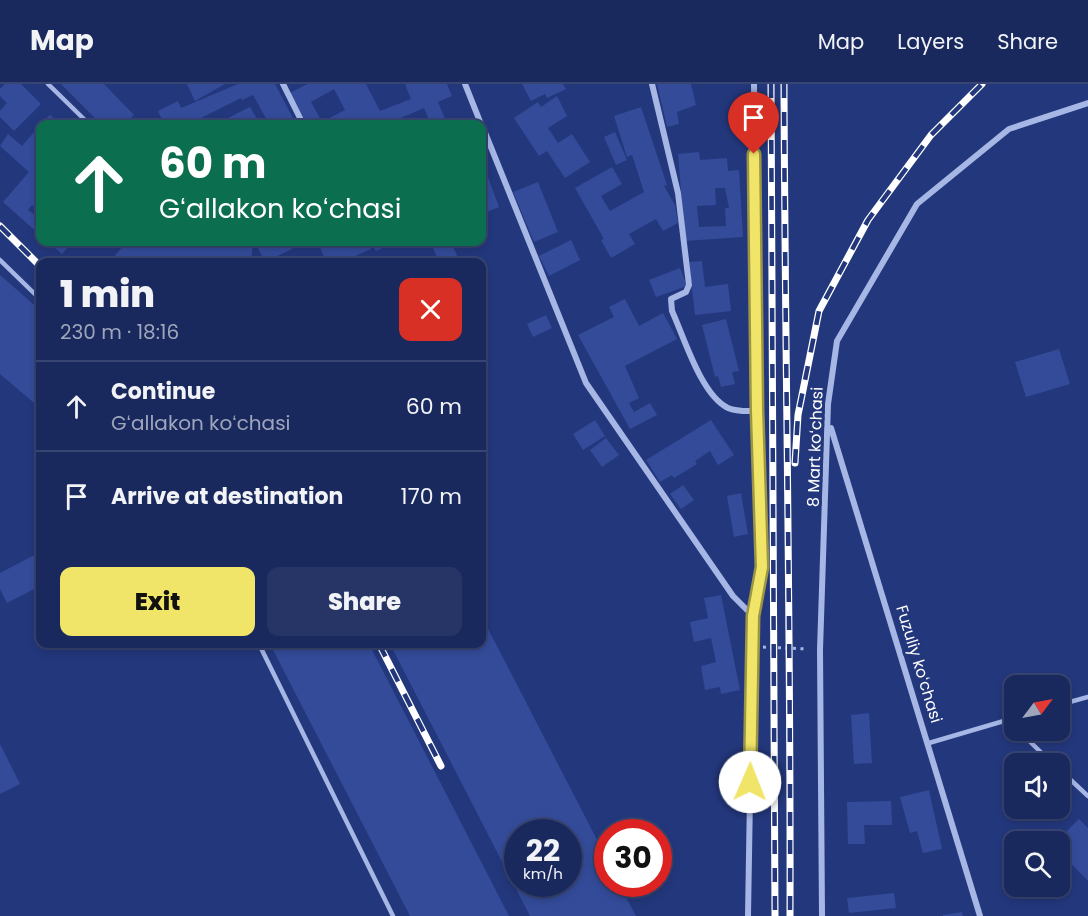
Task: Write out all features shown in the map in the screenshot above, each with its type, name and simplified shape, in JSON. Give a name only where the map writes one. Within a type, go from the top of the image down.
[{"type":"street","points":[[283,84],[301,120]]},
{"type":"street","points":[[465,84],[479,120]]},
{"type":"street","points":[[652,84],[678,193],[689,285],[686,292],[671,299],[672,310],[703,380],[714,397],[732,409],[757,411]]},
{"type":"street","points":[[748,916],[753,616],[762,567],[757,411],[754,84]]},
{"type":"street","name":"8 Mart koʻchasi","points":[[822,916],[820,650],[828,404],[837,341],[917,204],[1009,129],[1088,103]]},
{"type":"street","points":[[486,137],[586,383],[733,596],[753,616]]},
{"type":"street","name":"Fuzuliy koʻchasi","points":[[829,422],[981,916]]},
{"type":"lane","points":[[48,84],[85,120]]},
{"type":"lane","points":[[0,260],[36,295]]},
{"type":"lane","points":[[261,648],[393,916]]},
{"type":"lane","points":[[1070,702],[1088,697]]},
{"type":"lane","points":[[929,743],[1004,721]]},
{"type":"lane","points":[[1029,741],[1042,753]]},
{"type":"lane","points":[[1070,779],[1088,796]]},
{"type":"path","points":[[752,647],[820,650]]},
{"type":"building","points":[[5,84],[21,84],[41,104],[14,131],[0,117],[0,111],[7,103],[0,96],[0,89]]},
{"type":"building","points":[[61,84],[104,84],[134,115],[128,120],[97,120]]},
{"type":"building","points":[[187,84],[225,84],[195,101]]},
{"type":"building","points":[[238,84],[275,84],[294,120],[267,120],[253,95],[242,100],[241,98],[197,120],[162,120],[158,111],[178,101],[181,108]]},
{"type":"building","points":[[307,84],[366,84],[380,111],[411,99],[405,84],[447,84],[452,96],[438,102],[445,120],[429,120],[424,108],[396,120],[326,120],[345,110],[334,89],[311,102],[321,120],[305,120],[290,93]]},
{"type":"building","points":[[522,84],[563,84],[566,89],[547,98],[545,94],[531,101]]},
{"type":"building","points":[[657,84],[691,84],[696,105],[677,112],[679,124],[667,127]]},
{"type":"building","points":[[557,96],[567,116],[548,128],[558,143],[572,134],[590,162],[565,178],[547,151],[539,156],[514,118],[538,102],[541,107]]},
{"type":"building","points":[[250,107],[258,120],[224,120]]},
{"type":"building","points":[[641,107],[667,185],[664,186],[675,205],[678,223],[663,231],[656,219],[629,234],[635,244],[611,258],[601,240],[604,239],[575,188],[612,167],[622,184],[601,196],[610,211],[644,192],[632,155],[627,157],[614,116]]},
{"type":"building","points":[[50,115],[56,120],[45,120]]},
{"type":"building","points":[[36,130],[36,163],[34,166],[36,168],[36,209],[32,205],[28,210],[36,215],[36,231],[3,202],[29,172],[0,146],[8,134],[22,146]]},
{"type":"building","points":[[615,132],[627,160],[616,165],[604,137]]},
{"type":"building","points":[[699,152],[700,160],[727,158],[728,171],[739,170],[743,237],[685,241],[678,154]],"holes":[[[715,188],[725,188],[729,208],[725,208],[726,226],[699,227],[697,206],[716,205]]]},
{"type":"building","points":[[486,172],[499,207],[486,212]]},
{"type":"building","points":[[538,182],[558,232],[534,242],[513,192]]},
{"type":"building","points":[[571,240],[580,260],[549,276],[539,256]]},
{"type":"building","points":[[53,246],[69,246],[62,254]]},
{"type":"building","points":[[123,246],[253,246],[251,258],[113,258]]},
{"type":"building","points":[[257,246],[290,246],[292,249],[273,258],[263,258]]},
{"type":"building","points":[[370,246],[371,249],[351,258],[324,258],[320,247]]},
{"type":"building","points":[[373,246],[387,246],[376,251]]},
{"type":"building","points":[[453,246],[458,258],[437,258],[433,248]]},
{"type":"building","points":[[702,261],[705,287],[728,284],[731,311],[695,315],[689,262]]},
{"type":"building","points":[[680,268],[687,286],[656,297],[649,280]]},
{"type":"building","points":[[0,275],[36,306],[36,405],[0,374]]},
{"type":"building","points":[[625,299],[639,326],[663,313],[677,339],[625,366],[639,398],[629,403],[634,412],[650,403],[657,415],[630,429],[578,335],[614,317],[609,307]]},
{"type":"building","points":[[546,315],[552,328],[533,337],[527,324]]},
{"type":"building","points":[[726,319],[739,371],[732,372],[735,384],[721,387],[718,376],[715,377],[702,325]]},
{"type":"building","points":[[1059,349],[1070,384],[1026,397],[1015,362]]},
{"type":"building","points":[[595,420],[605,436],[583,450],[573,434]]},
{"type":"building","points":[[711,420],[734,455],[718,465],[710,451],[695,461],[697,464],[674,478],[672,475],[660,482],[646,460]]},
{"type":"building","points":[[606,438],[619,455],[602,467],[590,450]]},
{"type":"building","points":[[683,485],[694,500],[681,509],[670,494]]},
{"type":"building","points":[[741,493],[748,534],[734,537],[727,496]]},
{"type":"building","points":[[36,554],[36,588],[7,603],[0,589],[0,573]]},
{"type":"building","points":[[721,595],[740,690],[721,694],[720,687],[705,690],[701,666],[716,662],[711,638],[694,642],[690,622],[708,618],[704,598]]},
{"type":"building","points":[[486,625],[594,834],[594,897],[626,897],[636,916],[530,916],[520,897],[582,897],[582,819],[504,819],[504,865],[392,648],[486,648]]},
{"type":"building","points":[[272,648],[371,648],[509,916],[410,916]]},
{"type":"building","points":[[869,713],[872,763],[854,764],[851,715]]},
{"type":"building","points":[[0,744],[20,784],[0,794]]},
{"type":"building","points":[[929,790],[942,849],[923,853],[917,831],[910,833],[900,797]]},
{"type":"building","points":[[891,801],[892,825],[864,825],[865,844],[848,844],[847,802]]},
{"type":"building","points":[[1079,819],[1088,828],[1088,881],[1070,862],[1070,831],[1067,831]]},
{"type":"building","points":[[894,893],[896,908],[849,913],[847,898]]},
{"type":"building","points":[[962,912],[963,916],[943,916],[943,915]]},
{"type":"railway","points":[[771,84],[775,916]]},
{"type":"railway","points":[[784,84],[790,916]]},
{"type":"railway","points":[[795,463],[798,415],[819,311],[868,220],[931,135],[982,84]]},
{"type":"railway","points":[[0,226],[36,262]]},
{"type":"railway","points":[[381,648],[441,766]]},
{"type":"route","points":[[750,782],[753,616],[762,567],[757,411],[754,154]]}]
